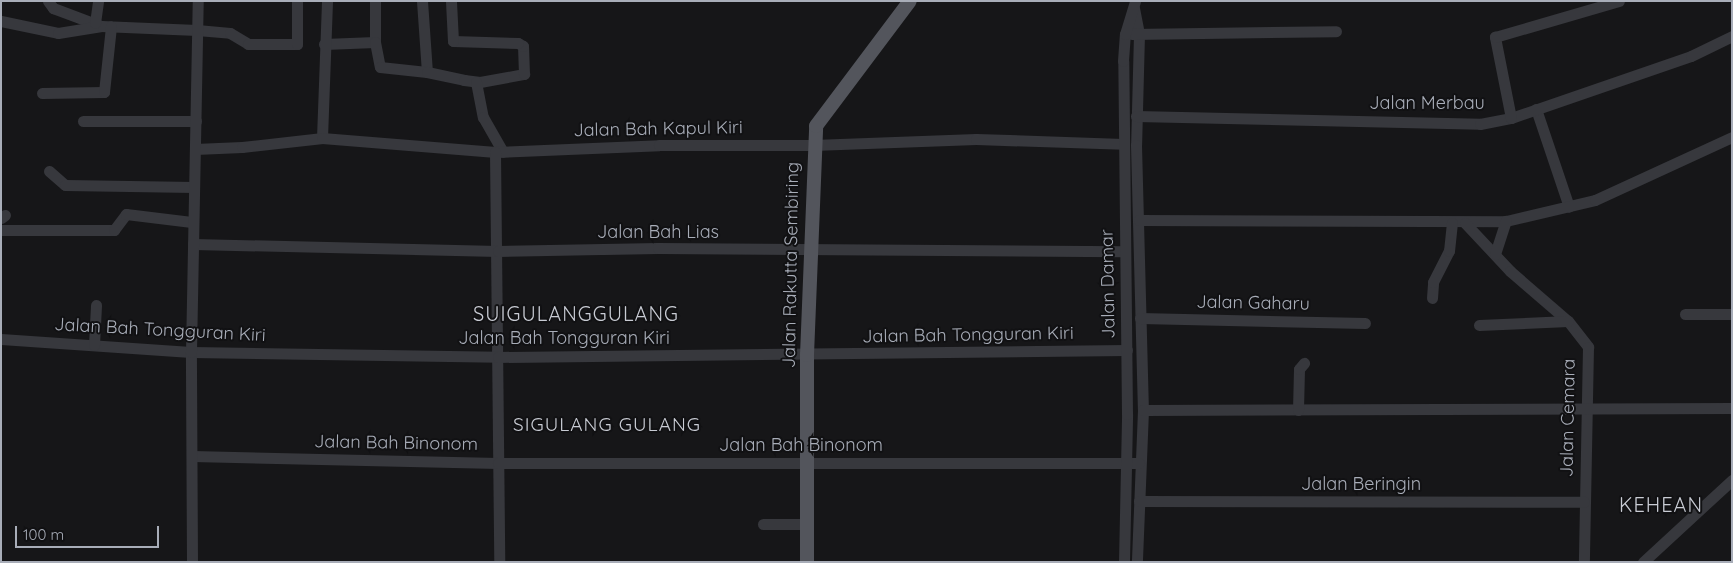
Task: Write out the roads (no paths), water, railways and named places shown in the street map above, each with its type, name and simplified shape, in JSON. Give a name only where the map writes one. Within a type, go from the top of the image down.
[{"type":"main road","name":"Jalan Rakutta Sembiring","points":[[807,562],[810,251],[813,144],[816,126],[830,102],[910,1]]},
{"type":"street","points":[[48,1],[53,8],[102,25]]},
{"type":"street","points":[[42,94],[104,92],[102,25],[98,1]]},
{"type":"street","points":[[192,562],[192,222],[198,1]]},
{"type":"street","points":[[1,21],[58,33],[102,25],[198,30],[230,34],[248,44],[297,44],[297,1]]},
{"type":"street","points":[[322,138],[327,1]]},
{"type":"street","points":[[375,1],[375,42],[380,67],[427,72],[476,82],[524,74],[522,46],[518,42],[454,42],[451,34],[451,1]]},
{"type":"street","points":[[422,1],[427,72]]},
{"type":"street","points":[[1511,118],[1495,37],[1619,1]]},
{"type":"street","name":"Jalan Damar","points":[[1134,4],[1125,34],[1123,252],[1127,350],[1126,464],[1131,534],[1137,562]]},
{"type":"street","name":"Jalan Damar","points":[[1124,562],[1139,500],[1139,463],[1143,410],[1136,116],[1139,34],[1134,4]]},
{"type":"street","points":[[1125,34],[1336,31]]},
{"type":"street","name":"Jalan Merbau","points":[[1136,116],[1480,124],[1511,118],[1691,56],[1732,36]]},
{"type":"street","points":[[324,44],[375,42]]},
{"type":"street","points":[[476,82],[483,117],[499,152],[499,562]]},
{"type":"street","points":[[1536,109],[1569,207]]},
{"type":"street","points":[[83,121],[196,122]]},
{"type":"street","points":[[1139,220],[1310,219],[1465,224],[1506,221],[1595,200],[1732,137]]},
{"type":"street","name":"Jalan Bah Kapul Kiri","points":[[195,149],[242,147],[322,138],[499,152],[659,144],[813,144],[976,139],[1123,144]]},
{"type":"street","points":[[49,171],[66,185],[194,187]]},
{"type":"street","points":[[1,230],[114,230],[126,214],[192,222]]},
{"type":"street","points":[[1495,254],[1506,221]]},
{"type":"street","points":[[1432,298],[1433,282],[1449,251],[1452,223]]},
{"type":"street","name":"Jalan Cemara","points":[[1465,224],[1568,321],[1582,336],[1588,347],[1584,562]]},
{"type":"street","name":"Jalan Bah Lias","points":[[193,244],[498,252],[658,248],[810,251],[1123,252]]},
{"type":"street","points":[[94,345],[96,305]]},
{"type":"street","points":[[1685,314],[1732,314]]},
{"type":"street","name":"Jalan Gaharu","points":[[1140,318],[1365,323]]},
{"type":"street","points":[[1479,325],[1568,321]]},
{"type":"street","points":[[1582,336],[1590,327]]},
{"type":"street","name":"Jalan Bah Tongguran Kiri","points":[[1,339],[191,352],[498,357],[1127,350]]},
{"type":"street","points":[[1298,410],[1299,366],[1304,363]]},
{"type":"street","points":[[1143,410],[1732,408]]},
{"type":"street","name":"Jalan Bah Binonom","points":[[192,456],[498,463],[1139,463]]},
{"type":"street","points":[[1643,562],[1732,480]]},
{"type":"street","name":"Jalan Beringin","points":[[1139,500],[1584,502]]},
{"type":"street","points":[[763,524],[807,524]]},
{"type":"district","name":"SUIGULANGGULANG","points":[[576,313]]},
{"type":"district","name":"SIGULANG GULANG","points":[[607,425]]},
{"type":"district","name":"KEHEAN","points":[[1661,504]]}]
